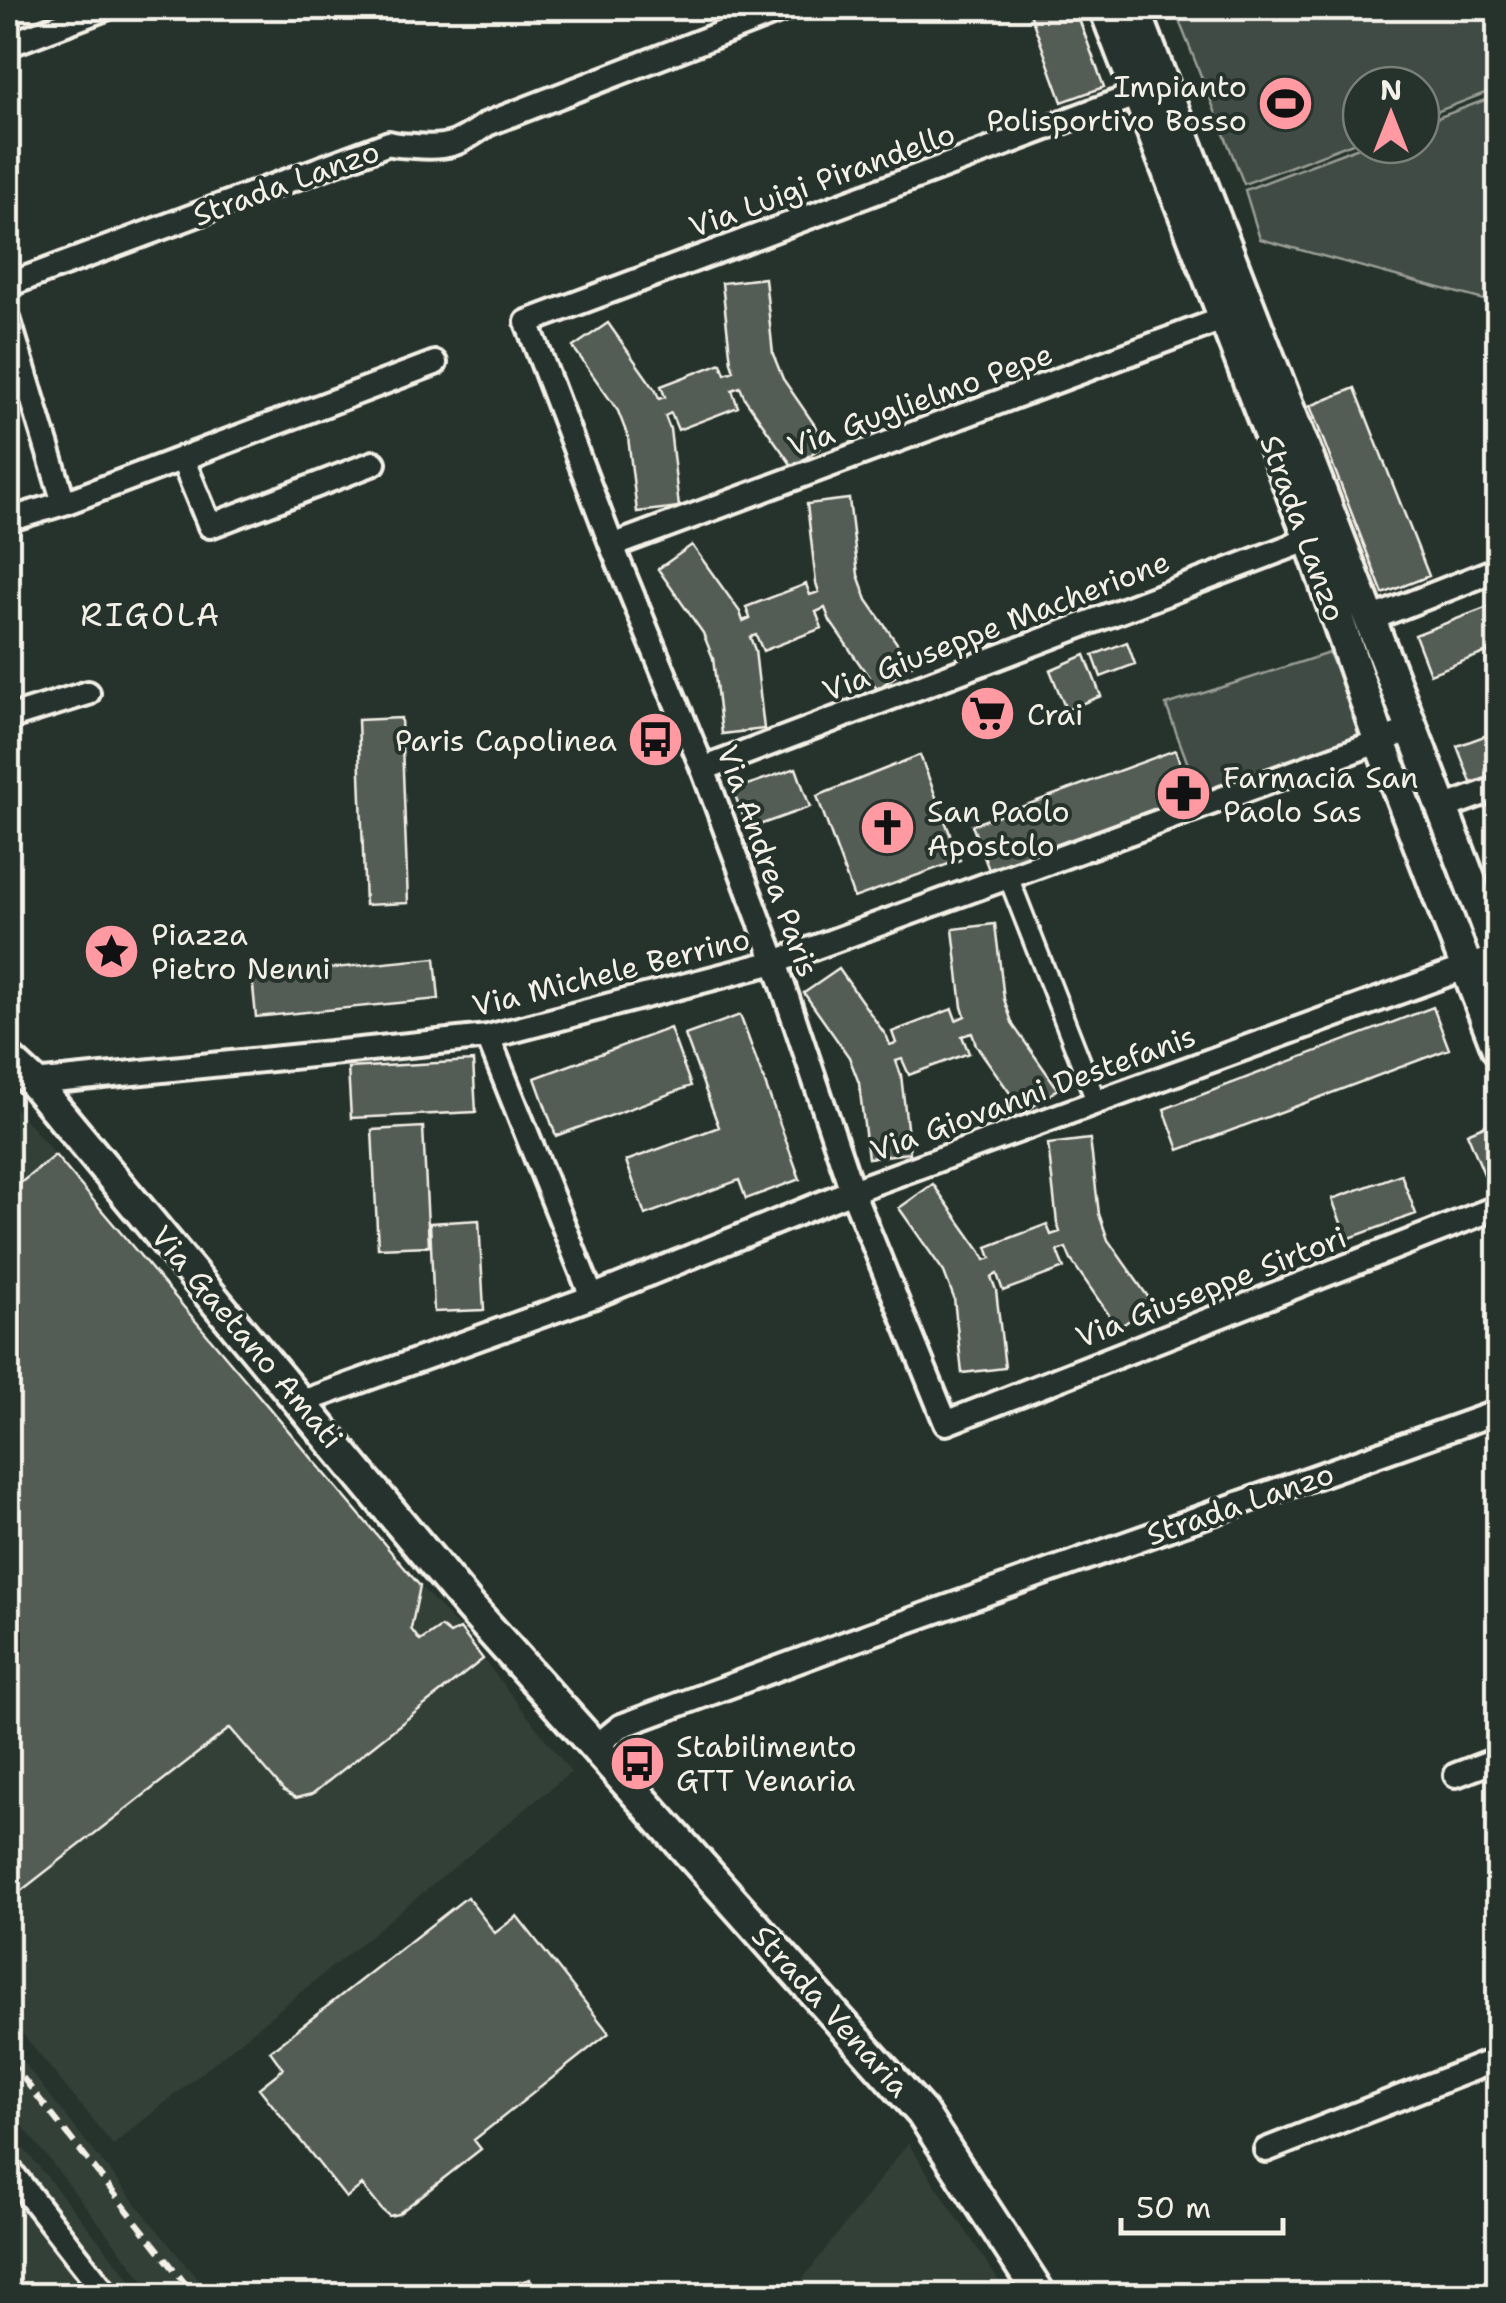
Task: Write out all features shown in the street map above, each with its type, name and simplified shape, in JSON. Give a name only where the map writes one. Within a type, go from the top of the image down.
[{"type":"street","points":[[8,45],[106,8]]},
{"type":"street","name":"Strada Lanzo","points":[[8,285],[390,144],[448,147],[487,124],[787,8]]},
{"type":"street","name":"Strada Lanzo","points":[[1105,8],[1138,94],[1371,620],[1498,956]]},
{"type":"street","name":"Strada Lanzo","points":[[1134,8],[1380,742],[1498,1049]]},
{"type":"street","name":"Via Luigi Pirandello","points":[[527,322],[1138,94]]},
{"type":"street","name":"Via Guglielmo Pepe","points":[[612,546],[1236,314]]},
{"type":"street","points":[[8,318],[64,502]]},
{"type":"street","name":"Via Andrea Paris","points":[[527,322],[775,962],[852,1191],[946,1423]]},
{"type":"street","points":[[8,520],[435,362]]},
{"type":"street","points":[[182,458],[210,526],[374,463]]},
{"type":"street","name":"Via Giuseppe Macherione","points":[[702,769],[1310,540]]},
{"type":"street","points":[[1371,620],[1498,569]]},
{"type":"street","points":[[8,718],[88,693]]},
{"type":"street","name":"Via Michele Berrino","points":[[34,1083],[488,1037],[775,962],[1413,729]]},
{"type":"street","points":[[1443,808],[1498,788]]},
{"type":"street","points":[[1008,876],[1096,1100]]},
{"type":"street","name":"Via Giovanni Destefanis","points":[[302,1402],[592,1297],[852,1191],[1096,1100],[1498,956]]},
{"type":"street","points":[[488,1037],[592,1297]]},
{"type":"street","name":"Via Gaetano Amati","points":[[8,1059],[34,1083],[481,1619]]},
{"type":"street","name":"Via Giuseppe Sirtori","points":[[946,1423],[1498,1208]]},
{"type":"street","name":"Strada Lanzo","points":[[596,1747],[621,1726],[1498,1412]]},
{"type":"street","name":"Strada Venaria","points":[[481,1619],[922,2113],[1041,2296]]},
{"type":"street","points":[[1456,1775],[1498,1759]]},
{"type":"street","points":[[1266,2150],[1498,2059]]},
{"type":"street","points":[[8,2168],[108,2296]]},
{"type":"shaded area","name":"Impianto Polisportivo Bosso","points":[[1174,8],[1498,8],[1498,88],[1441,110],[1441,65],[1341,65],[1341,148],[1244,184]]},
{"type":"shaded area","points":[[1498,95],[1498,300],[1491,302],[1260,239],[1245,190],[1341,154],[1341,165],[1441,165],[1441,116]]},
{"type":"shaded area","points":[[1329,653],[1365,735],[1199,794],[1166,705]]},
{"type":"shaded area","points":[[8,1099],[460,1629],[571,1772],[113,2145],[8,2016]]},
{"type":"shaded area","points":[[8,2043],[210,2295],[155,2295],[8,2107]]},
{"type":"shaded area","points":[[8,2129],[143,2295],[8,2295]]},
{"type":"shaded area","points":[[908,2143],[1008,2295],[790,2295]]},
{"type":"building","points":[[1028,8],[1075,8],[1104,87],[1062,102]]},
{"type":"building","points":[[765,278],[773,354],[783,379],[827,443],[793,467],[740,387],[732,390],[738,407],[678,430],[671,413],[665,416],[679,507],[637,512],[628,437],[618,411],[573,347],[608,323],[659,399],[665,397],[661,386],[721,363],[725,374],[734,371],[722,283]]},
{"type":"building","points":[[1355,388],[1429,576],[1383,594],[1310,406]]},
{"type":"building","points":[[849,499],[858,575],[867,600],[912,665],[877,689],[825,608],[816,612],[822,628],[763,651],[756,635],[750,637],[764,729],[722,734],[713,658],[703,633],[658,569],[692,545],[743,621],[750,618],[746,607],[806,584],[810,595],[819,592],[807,504]]},
{"type":"building","points":[[1498,603],[1498,648],[1430,674],[1415,635]]},
{"type":"building","points":[[1127,642],[1135,664],[1101,677],[1093,655]]},
{"type":"building","points":[[1085,655],[1101,696],[1066,710],[1050,670]]},
{"type":"building","points":[[401,718],[408,903],[365,905],[358,720]]},
{"type":"building","points":[[1498,731],[1498,775],[1472,785],[1457,746]]},
{"type":"building","points":[[1175,750],[1192,795],[989,870],[972,825]]},
{"type":"building","name":"San Paolo Apostolo","points":[[920,755],[960,860],[854,898],[817,796]]},
{"type":"building","points":[[796,768],[810,807],[748,829],[733,790]]},
{"type":"building","points":[[995,924],[1004,999],[1013,1025],[1058,1089],[1024,1113],[976,1045],[972,1033],[962,1036],[969,1053],[909,1075],[902,1059],[896,1061],[910,1153],[868,1158],[859,1083],[849,1057],[804,993],[839,969],[890,1045],[896,1043],[892,1032],[952,1009],[956,1020],[965,1016],[953,929]]},
{"type":"building","points":[[435,958],[439,999],[256,1017],[252,976]]},
{"type":"building","points":[[1433,1007],[1449,1049],[1179,1150],[1164,1109]]},
{"type":"building","points":[[740,1015],[800,1179],[746,1199],[739,1180],[645,1215],[626,1161],[719,1127],[685,1035]]},
{"type":"building","points":[[670,1028],[691,1086],[556,1136],[535,1078]]},
{"type":"building","points":[[473,1061],[476,1112],[351,1118],[348,1068]]},
{"type":"building","points":[[1498,1120],[1498,1188],[1491,1191],[1467,1133]]},
{"type":"building","points":[[423,1127],[429,1246],[378,1248],[372,1130]]},
{"type":"building","points":[[1090,1139],[1099,1214],[1108,1240],[1153,1304],[1118,1328],[1066,1248],[1057,1251],[1064,1268],[1003,1291],[997,1274],[991,1277],[1005,1368],[962,1373],[954,1298],[944,1272],[899,1208],[933,1184],[985,1260],[991,1258],[987,1247],[1047,1224],[1051,1235],[1060,1232],[1048,1144]]},
{"type":"building","points":[[55,1155],[420,1586],[411,1629],[420,1641],[441,1627],[450,1634],[460,1629],[483,1659],[312,1794],[296,1798],[284,1791],[230,1728],[8,1901],[8,1193]]},
{"type":"building","points":[[1401,1174],[1416,1214],[1347,1239],[1332,1199]]},
{"type":"building","points":[[479,1220],[484,1310],[434,1312],[430,1223]]},
{"type":"building","points":[[467,1897],[495,1933],[517,1916],[609,2033],[474,2140],[481,2149],[398,2214],[389,2216],[362,2185],[346,2198],[259,2088],[283,2069],[270,2051]]},
{"type":"building","points":[[530,2279],[534,2296],[470,2296]]},
{"type":"railway","points":[[8,2059],[195,2296]]},
{"type":"place","name":"Impianto Polisportivo Bosso","points":[[1286,103]]},
{"type":"place","name":"Crai","points":[[988,714]]},
{"type":"place","name":"Paris Capolinea","points":[[656,740]]},
{"type":"place","name":"Farmacia San Paolo Sas","points":[[1184,794]]},
{"type":"place","name":"San Paolo Apostolo","points":[[888,828]]},
{"type":"place","name":"Piazza Pietro Nenni","points":[[112,951]]},
{"type":"place","name":"Stabilimento GTT Venaria","points":[[637,1763]]},
{"type":"district","name":"RIGOLA","points":[[151,614]]}]
